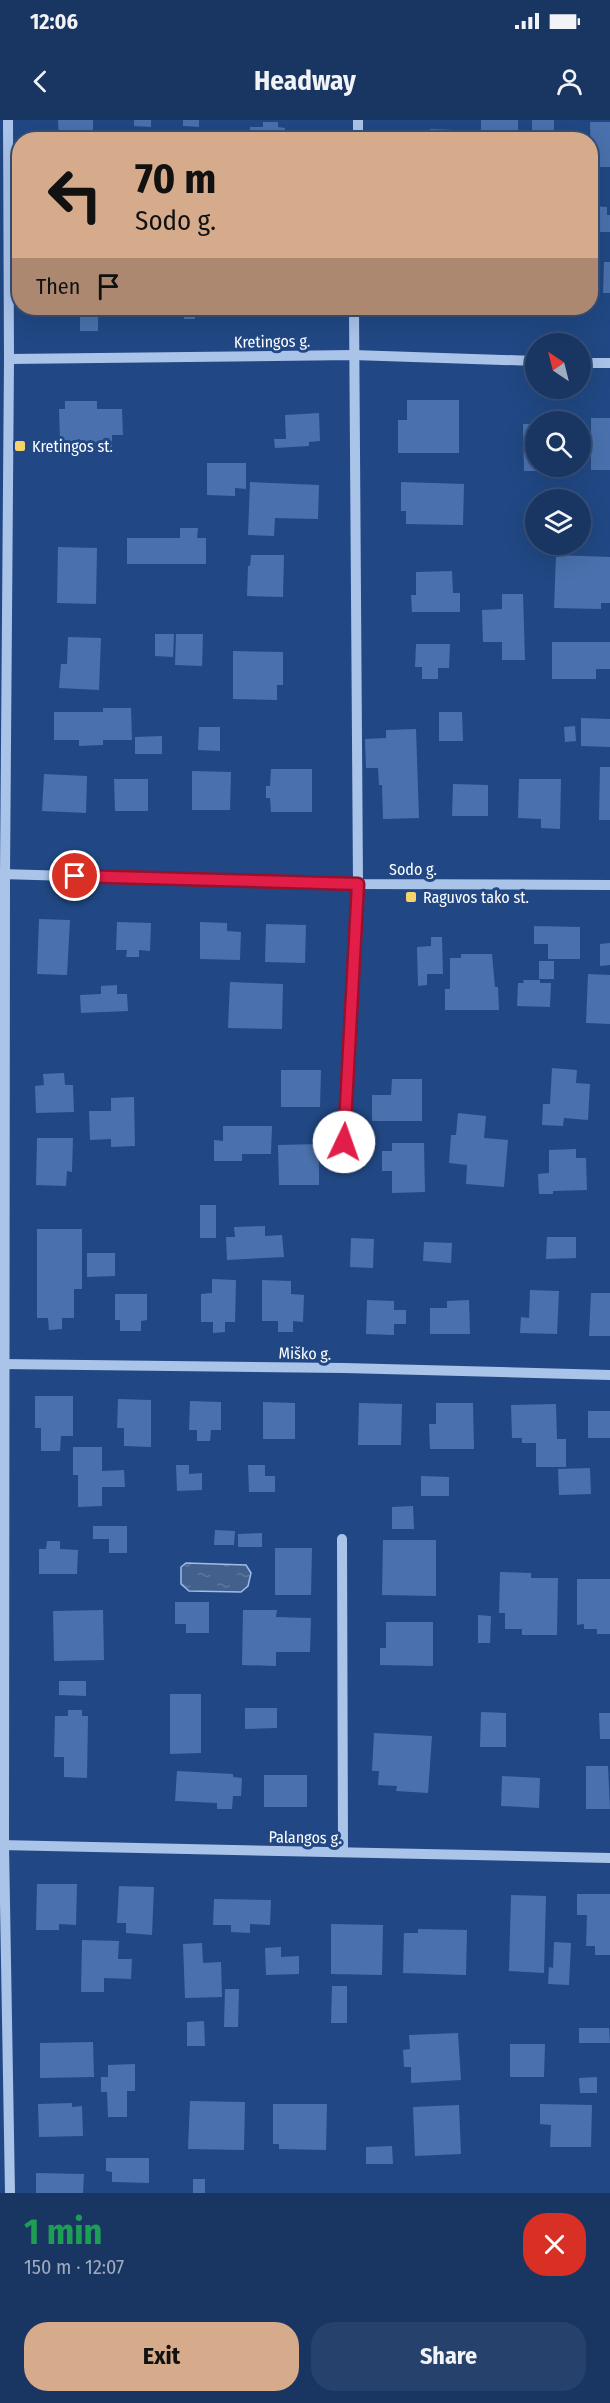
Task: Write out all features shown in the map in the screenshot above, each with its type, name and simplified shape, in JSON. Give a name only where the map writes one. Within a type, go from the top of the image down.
[{"type":"street","points":[[8,120],[4,198],[9,359],[3,530],[2,1845],[10,2193]]},
{"type":"street","points":[[344,1142],[358,884],[354,315]]},
{"type":"street","name":"Kretingos g.","points":[[9,359],[353,355],[525,361]]},
{"type":"street","points":[[591,363],[610,363]]},
{"type":"street","name":"Sodo g.","points":[[2,874],[358,884],[610,885]]},
{"type":"street","name":"Miško g.","points":[[3,1364],[344,1368],[610,1375]]},
{"type":"street","points":[[342,1539],[343,1852]]},
{"type":"street","name":"Palangos g.","points":[[2,1845],[610,1858]]},
{"type":"water","points":[[186,1563],[246,1565],[251,1573],[248,1586],[241,1592],[189,1591],[181,1584],[181,1567]]},
{"type":"building","points":[[58,120],[93,120],[93,132],[59,132]]},
{"type":"building","points":[[134,120],[151,120],[151,127],[134,126]]},
{"type":"building","points":[[183,120],[199,120],[199,127],[183,126]]},
{"type":"building","points":[[481,120],[518,120],[518,131],[481,131]]},
{"type":"building","points":[[532,120],[554,120],[554,132],[532,132]]},
{"type":"building","points":[[263,122],[278,122],[278,127],[285,128],[285,132],[250,132],[250,127],[263,127]]},
{"type":"building","points":[[590,122],[610,122],[610,167],[598,167],[598,132],[590,132]]},
{"type":"building","points":[[430,129],[454,130],[454,132],[430,132]]},
{"type":"building","points":[[598,206],[607,207],[607,215],[610,215],[610,232],[598,232]]},
{"type":"building","points":[[604,262],[610,262],[610,293],[603,293]]},
{"type":"building","points":[[80,315],[98,315],[98,331],[80,331]]},
{"type":"building","points":[[184,315],[195,315],[195,319],[184,319]]},
{"type":"building","points":[[407,400],[459,400],[459,453],[398,453],[398,420],[407,420]]},
{"type":"building","points":[[65,401],[97,401],[97,409],[122,409],[123,435],[112,435],[112,450],[78,450],[78,441],[60,441],[59,409],[65,409]]},
{"type":"building","points":[[319,413],[320,441],[309,442],[309,446],[275,448],[274,439],[286,439],[285,415]]},
{"type":"building","points":[[591,418],[610,418],[610,470],[591,470]]},
{"type":"building","points":[[523,424],[525,424],[525,471]]},
{"type":"building","points":[[207,463],[246,463],[246,489],[235,488],[235,496],[207,495]]},
{"type":"building","points":[[250,482],[319,485],[318,519],[275,518],[274,536],[248,535]]},
{"type":"building","points":[[401,482],[464,484],[463,525],[406,524],[406,511],[401,511]]},
{"type":"building","points":[[180,528],[198,528],[197,538],[206,538],[206,564],[127,564],[127,538],[180,538]]},
{"type":"building","points":[[58,547],[97,548],[96,604],[57,603]]},
{"type":"building","points":[[251,555],[284,555],[283,597],[247,596],[248,566],[250,566]]},
{"type":"building","points":[[556,555],[610,557],[610,603],[601,603],[601,609],[554,608]]},
{"type":"building","points":[[452,571],[453,593],[460,593],[460,612],[412,612],[411,595],[416,595],[416,572]]},
{"type":"building","points":[[502,594],[523,594],[525,660],[502,660],[502,642],[483,642],[482,610],[502,609]]},
{"type":"building","points":[[155,634],[174,634],[173,657],[155,656]]},
{"type":"building","points":[[176,634],[203,634],[202,666],[175,665]]},
{"type":"building","points":[[68,637],[101,638],[99,690],[59,688],[61,664],[67,664]]},
{"type":"building","points":[[552,642],[610,642],[610,669],[596,669],[596,679],[552,679]]},
{"type":"building","points":[[416,644],[450,644],[449,668],[438,668],[438,679],[422,679],[422,667],[415,667]]},
{"type":"building","points":[[233,651],[283,652],[283,685],[277,685],[277,700],[233,699]]},
{"type":"building","points":[[103,708],[131,708],[132,740],[103,740],[103,745],[79,746],[79,740],[54,740],[54,712],[103,712]]},
{"type":"building","points":[[439,712],[462,712],[463,741],[439,741]]},
{"type":"building","points":[[581,718],[610,719],[610,747],[581,746]]},
{"type":"building","points":[[575,726],[576,741],[565,742],[564,727]]},
{"type":"building","points":[[199,727],[220,727],[220,751],[198,750]]},
{"type":"building","points":[[416,729],[419,818],[383,819],[382,785],[379,785],[378,768],[366,768],[365,739],[386,738],[386,730]]},
{"type":"building","points":[[162,736],[162,754],[135,754],[135,737]]},
{"type":"building","points":[[600,767],[610,767],[610,820],[599,820]]},
{"type":"building","points":[[271,769],[312,769],[312,812],[271,812],[270,798],[266,798],[266,786],[270,786]]},
{"type":"building","points":[[192,771],[231,772],[230,810],[192,810]]},
{"type":"building","points":[[44,774],[87,776],[86,813],[42,811]]},
{"type":"building","points":[[114,779],[148,779],[148,811],[115,811]]},
{"type":"building","points":[[519,779],[561,779],[560,829],[541,828],[541,819],[518,818]]},
{"type":"building","points":[[453,784],[488,785],[488,816],[452,816]]},
{"type":"building","points":[[39,919],[70,920],[67,975],[37,974]]},
{"type":"building","points":[[117,922],[151,923],[150,951],[139,950],[139,957],[126,957],[127,950],[116,950]]},
{"type":"building","points":[[200,922],[227,923],[227,931],[241,932],[240,960],[200,959]]},
{"type":"building","points":[[266,924],[306,925],[305,963],[265,962]]},
{"type":"building","points":[[534,926],[580,927],[580,959],[548,959],[548,944],[534,944]]},
{"type":"building","points":[[431,937],[442,937],[443,974],[427,974],[427,985],[418,986],[417,947],[431,946]]},
{"type":"building","points":[[610,943],[610,965],[600,966],[600,944]]},
{"type":"building","points":[[461,954],[492,954],[495,987],[498,987],[499,1010],[445,1010],[445,989],[450,989],[450,958],[461,958]]},
{"type":"building","points":[[539,961],[554,961],[554,979],[539,979]]},
{"type":"building","points":[[588,974],[610,975],[610,1024],[586,1023]]},
{"type":"building","points":[[523,980],[540,980],[540,983],[551,983],[550,1007],[517,1006],[518,983],[524,983]]},
{"type":"building","points":[[230,982],[283,984],[282,1029],[228,1028]]},
{"type":"building","points":[[117,985],[117,994],[127,994],[128,1011],[81,1013],[80,995],[101,994],[101,986]]},
{"type":"building","points":[[552,1068],[577,1070],[576,1083],[590,1084],[588,1120],[564,1118],[563,1126],[542,1125],[543,1104],[550,1104]]},
{"type":"building","points":[[281,1070],[321,1070],[320,1107],[281,1107]]},
{"type":"building","points":[[64,1073],[65,1085],[73,1085],[74,1112],[36,1113],[35,1086],[44,1085],[43,1074]]},
{"type":"building","points":[[392,1079],[422,1079],[422,1121],[372,1121],[372,1095],[391,1095]]},
{"type":"building","points":[[134,1097],[135,1146],[111,1147],[111,1139],[90,1140],[89,1111],[111,1111],[111,1098]]},
{"type":"building","points":[[458,1113],[486,1116],[484,1138],[508,1140],[504,1187],[466,1184],[467,1165],[449,1163],[451,1135],[456,1135]]},
{"type":"building","points":[[223,1126],[272,1126],[271,1154],[242,1154],[242,1161],[214,1161],[214,1140],[223,1141]]},
{"type":"building","points":[[37,1138],[73,1138],[72,1172],[67,1171],[66,1186],[36,1185]]},
{"type":"building","points":[[392,1143],[424,1143],[425,1192],[392,1193],[392,1171],[382,1171],[382,1151],[392,1151]]},
{"type":"building","points":[[319,1144],[319,1185],[279,1185],[278,1145]]},
{"type":"building","points":[[576,1149],[576,1158],[586,1158],[587,1190],[553,1191],[553,1194],[539,1194],[538,1174],[549,1173],[549,1150]]},
{"type":"building","points":[[200,1205],[216,1205],[216,1238],[200,1238]]},
{"type":"building","points":[[265,1226],[265,1236],[282,1235],[284,1257],[227,1260],[226,1237],[235,1237],[234,1227]]},
{"type":"building","points":[[37,1229],[82,1229],[82,1289],[74,1289],[74,1318],[62,1318],[62,1329],[49,1330],[48,1318],[37,1318]]},
{"type":"building","points":[[547,1237],[576,1237],[576,1258],[546,1259]]},
{"type":"building","points":[[351,1238],[374,1239],[373,1268],[350,1267]]},
{"type":"building","points":[[424,1242],[452,1243],[451,1263],[423,1261]]},
{"type":"building","points":[[87,1253],[115,1253],[115,1276],[87,1277]]},
{"type":"building","points":[[212,1279],[236,1280],[235,1322],[225,1322],[225,1332],[213,1333],[213,1322],[201,1322],[201,1294],[212,1293]]},
{"type":"building","points":[[262,1280],[291,1281],[291,1294],[304,1295],[303,1322],[293,1321],[293,1332],[278,1332],[278,1321],[262,1321]]},
{"type":"building","points":[[530,1290],[559,1291],[557,1334],[520,1333],[521,1317],[529,1318]]},
{"type":"building","points":[[591,1293],[610,1293],[610,1336],[589,1336]]},
{"type":"building","points":[[115,1294],[147,1294],[147,1320],[141,1321],[141,1331],[120,1331],[120,1320],[115,1320]]},
{"type":"building","points":[[367,1300],[394,1301],[394,1310],[406,1310],[406,1324],[394,1324],[394,1335],[366,1334]]},
{"type":"building","points":[[469,1300],[470,1334],[430,1334],[430,1308],[447,1308],[447,1301]]},
{"type":"building","points":[[35,1396],[73,1396],[73,1436],[61,1436],[60,1451],[41,1451],[41,1428],[35,1428]]},
{"type":"building","points":[[118,1399],[151,1400],[151,1447],[124,1446],[124,1428],[117,1428]]},
{"type":"building","points":[[190,1401],[221,1402],[221,1430],[211,1430],[210,1441],[197,1441],[197,1430],[189,1430]]},
{"type":"building","points":[[263,1402],[295,1403],[295,1439],[263,1439]]},
{"type":"building","points":[[359,1403],[402,1404],[401,1445],[358,1445]]},
{"type":"building","points":[[436,1403],[473,1403],[474,1449],[430,1449],[429,1424],[436,1424]]},
{"type":"building","points":[[556,1404],[557,1439],[566,1439],[566,1467],[536,1467],[536,1443],[522,1443],[522,1438],[512,1438],[511,1405]]},
{"type":"building","points":[[588,1411],[610,1411],[610,1438],[588,1438]]},
{"type":"building","points":[[73,1447],[102,1447],[102,1471],[124,1470],[125,1487],[102,1487],[102,1506],[78,1507],[78,1475],[73,1475]]},
{"type":"building","points":[[176,1465],[189,1465],[189,1474],[202,1473],[202,1490],[177,1491]]},
{"type":"building","points":[[248,1465],[265,1465],[265,1476],[275,1476],[275,1492],[249,1492]]},
{"type":"building","points":[[590,1468],[591,1494],[559,1495],[558,1469]]},
{"type":"building","points":[[421,1476],[449,1477],[449,1496],[421,1496]]},
{"type":"building","points":[[413,1506],[414,1529],[392,1529],[392,1507]]},
{"type":"building","points":[[93,1526],[127,1526],[127,1553],[109,1553],[109,1539],[93,1539]]},
{"type":"building","points":[[215,1530],[235,1531],[234,1545],[214,1545]]},
{"type":"building","points":[[262,1533],[262,1547],[238,1547],[238,1534]]},
{"type":"building","points":[[383,1540],[436,1540],[436,1596],[382,1595]]},
{"type":"building","points":[[47,1541],[60,1541],[60,1549],[78,1550],[77,1574],[39,1574],[39,1549],[46,1549]]},
{"type":"building","points":[[275,1548],[312,1548],[311,1595],[275,1595]]},
{"type":"building","points":[[500,1572],[531,1573],[531,1578],[558,1578],[557,1635],[522,1635],[522,1629],[505,1629],[505,1613],[499,1613]]},
{"type":"building","points":[[577,1579],[610,1579],[610,1634],[597,1634],[597,1629],[584,1629],[584,1624],[577,1625]]},
{"type":"building","points":[[175,1602],[209,1602],[209,1633],[186,1633],[186,1624],[175,1624]]},
{"type":"building","points":[[103,1610],[104,1660],[54,1661],[53,1611]]},
{"type":"building","points":[[243,1610],[277,1610],[276,1617],[311,1618],[310,1652],[276,1652],[276,1666],[242,1665]]},
{"type":"building","points":[[478,1615],[491,1616],[490,1643],[478,1643]]},
{"type":"building","points":[[386,1622],[433,1622],[433,1666],[380,1665],[380,1648],[386,1648]]},
{"type":"building","points":[[59,1681],[86,1681],[86,1696],[59,1695]]},
{"type":"building","points":[[170,1694],[201,1694],[201,1753],[170,1754]]},
{"type":"building","points":[[245,1708],[277,1708],[277,1728],[245,1729]]},
{"type":"building","points":[[68,1710],[82,1710],[82,1716],[88,1716],[87,1778],[64,1777],[64,1757],[54,1757],[55,1716],[68,1716]]},
{"type":"building","points":[[481,1712],[506,1713],[506,1747],[480,1747]]},
{"type":"building","points":[[599,1713],[610,1713],[610,1739],[600,1739]]},
{"type":"building","points":[[374,1733],[432,1736],[428,1793],[396,1791],[397,1786],[378,1785],[379,1771],[372,1771]]},
{"type":"building","points":[[586,1766],[608,1766],[610,1809],[586,1809]]},
{"type":"building","points":[[177,1771],[233,1774],[233,1777],[242,1778],[241,1796],[233,1796],[232,1809],[217,1809],[217,1803],[175,1801]]},
{"type":"building","points":[[264,1775],[307,1775],[307,1807],[264,1807]]},
{"type":"building","points":[[502,1776],[540,1778],[539,1808],[501,1806]]},
{"type":"building","points":[[37,1884],[77,1884],[76,1925],[59,1924],[59,1930],[36,1930]]},
{"type":"building","points":[[119,1886],[154,1887],[152,1935],[126,1933],[126,1923],[117,1923]]},
{"type":"building","points":[[577,1894],[610,1894],[610,1955],[595,1955],[595,1946],[586,1946],[587,1915],[577,1915]]},
{"type":"building","points":[[511,1895],[546,1896],[544,1973],[509,1971]]},
{"type":"building","points":[[214,1899],[271,1900],[270,1925],[250,1924],[250,1933],[231,1932],[231,1925],[213,1925]]},
{"type":"building","points":[[331,1924],[383,1925],[382,1975],[331,1974]]},
{"type":"building","points":[[418,1929],[467,1930],[466,1975],[403,1973],[404,1933],[418,1933]]},
{"type":"building","points":[[82,1940],[119,1941],[118,1959],[132,1959],[131,1979],[104,1978],[104,1992],[81,1992]]},
{"type":"building","points":[[554,1942],[571,1943],[569,1985],[548,1984],[549,1967],[553,1968]]},
{"type":"building","points":[[202,1943],[203,1963],[221,1962],[222,1997],[185,1998],[183,1944]]},
{"type":"building","points":[[281,1947],[281,1957],[299,1956],[299,1974],[266,1975],[265,1948]]},
{"type":"building","points":[[332,1986],[347,1986],[347,2023],[331,2023]]},
{"type":"building","points":[[225,1989],[239,1989],[238,2027],[224,2027]]},
{"type":"building","points":[[204,2021],[205,2046],[187,2046],[187,2022]]},
{"type":"building","points":[[579,2028],[609,2028],[610,2043],[579,2043]]},
{"type":"building","points":[[458,2033],[461,2080],[411,2083],[411,2067],[404,2067],[403,2050],[410,2049],[409,2035]]},
{"type":"building","points":[[93,2042],[94,2077],[40,2078],[40,2043]]},
{"type":"building","points":[[510,2044],[545,2044],[544,2077],[510,2077]]},
{"type":"building","points":[[135,2064],[135,2091],[127,2091],[127,2117],[108,2117],[107,2092],[101,2092],[101,2077],[108,2077],[108,2065]]},
{"type":"building","points":[[597,2077],[597,2093],[580,2093],[579,2078]]},
{"type":"building","points":[[190,2101],[245,2102],[244,2150],[188,2149]]},
{"type":"building","points":[[72,2103],[72,2107],[82,2106],[83,2136],[39,2137],[38,2104]]},
{"type":"building","points":[[273,2104],[327,2104],[326,2150],[279,2149],[279,2144],[273,2144]]},
{"type":"building","points":[[540,2104],[592,2105],[591,2147],[550,2147],[551,2125],[540,2124]]},
{"type":"building","points":[[459,2105],[461,2154],[415,2156],[413,2107]]},
{"type":"building","points":[[392,2146],[393,2164],[366,2164],[366,2147]]},
{"type":"building","points":[[106,2158],[149,2158],[149,2183],[112,2182],[112,2172],[106,2171]]},
{"type":"building","points":[[36,2173],[84,2174],[83,2193],[36,2193]]},
{"type":"building","points":[[193,2179],[205,2179],[205,2193],[193,2193]]},
{"type":"place","name":"Kretingos st.","points":[[20,446]]},
{"type":"place","name":"Raguvos tako st.","points":[[411,897]]},
{"type":"route","points":[[75,876],[358,884],[344,1142]]}]
